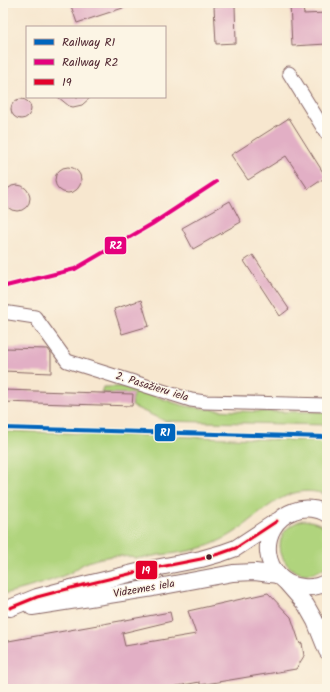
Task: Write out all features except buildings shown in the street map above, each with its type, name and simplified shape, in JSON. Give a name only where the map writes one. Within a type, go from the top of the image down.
[{"type":"street","points":[[289,73],[327,134]]},
{"type":"street","name":"2. Pasažieru iela","points":[[3,312],[35,317],[66,361],[191,400],[205,402],[327,405]]},
{"type":"street","name":"Vidzemes iela","points":[[6,609],[37,597],[71,588],[222,554],[236,548],[287,513],[299,509],[312,508],[327,514]]},
{"type":"street","points":[[277,521],[268,538],[267,548],[270,562],[306,605],[327,651]]},
{"type":"street","name":"Vidzemes iela","points":[[6,609],[75,601],[232,573],[255,572],[282,578],[297,586],[310,588],[327,582]]},
{"type":"green space","points":[[103,387],[130,388],[179,404],[203,409],[256,412],[327,412],[327,425],[165,421],[132,406],[133,394],[101,393]]},
{"type":"green space","points":[[3,431],[327,441],[327,495],[311,491],[296,493],[283,498],[270,505],[234,533],[199,549],[143,558],[124,556],[108,557],[85,563],[70,573],[54,579],[28,588],[3,594]]},
{"type":"green space","points":[[303,520],[322,525],[327,529],[327,565],[314,573],[302,573],[291,569],[284,560],[280,549],[282,537],[289,527]]},
{"type":"rail line","name":"R2","points":[[6,286],[75,269],[152,224],[216,182]]},
{"type":"rail line","name":"R1","points":[[3,428],[327,437]]},
{"type":"transit line","name":"19","points":[[10,608],[37,597],[71,588],[222,553],[236,548],[277,521]]}]
